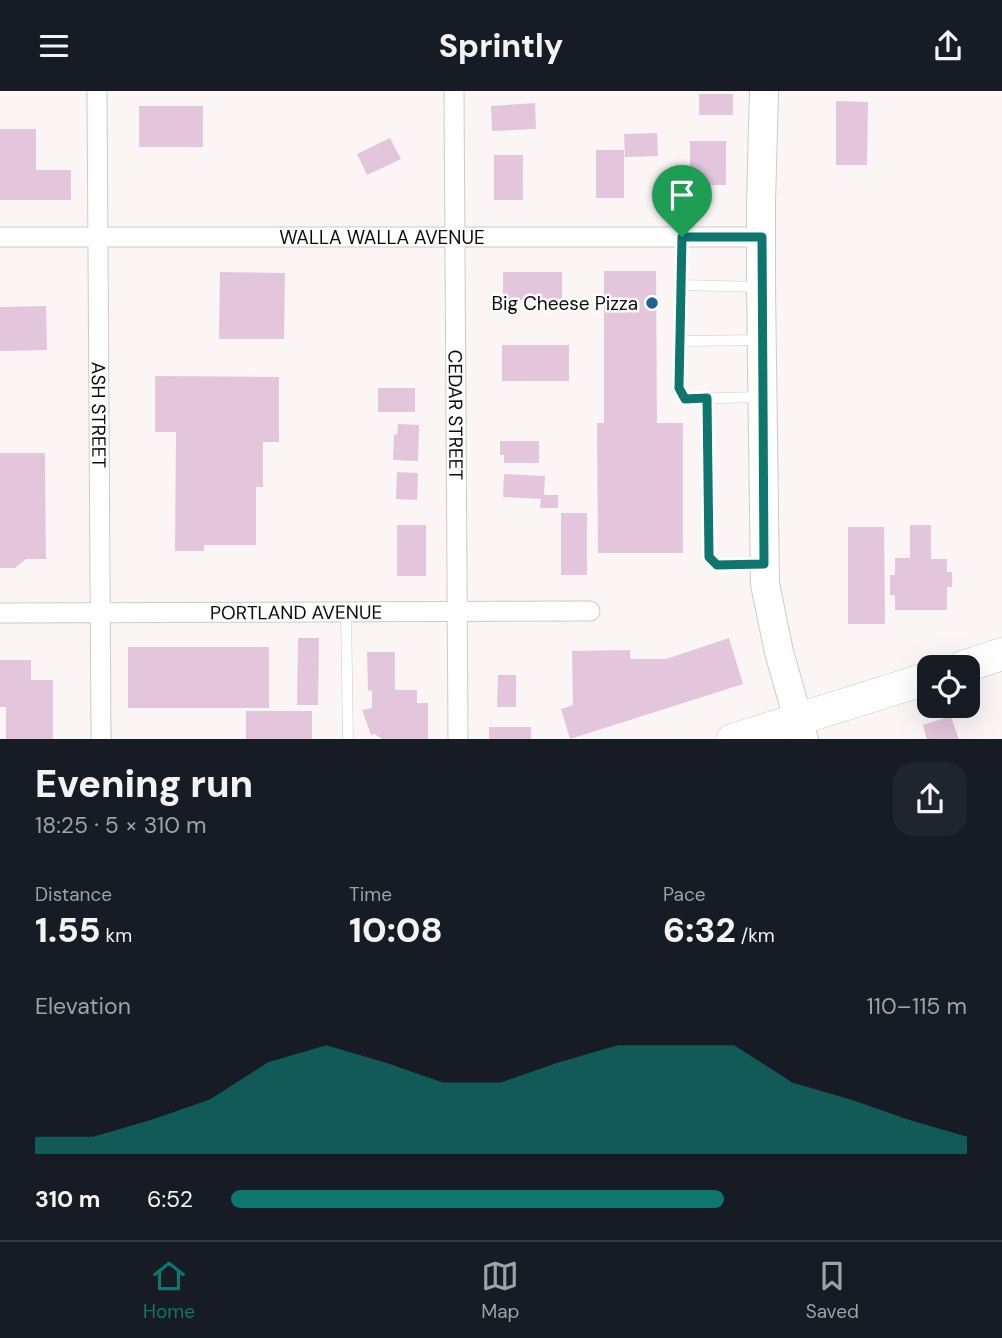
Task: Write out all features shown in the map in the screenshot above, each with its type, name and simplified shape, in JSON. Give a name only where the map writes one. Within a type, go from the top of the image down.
[{"type":"main road","points":[[764,91],[761,287],[765,585],[801,730]]},
{"type":"main road","points":[[980,661],[1002,654]]},
{"type":"main road","points":[[739,739],[801,730],[917,683]]},
{"type":"street","name":"ASH STREET","points":[[97,91],[101,739]]},
{"type":"street","name":"CEDAR STREET","points":[[454,91],[458,739]]},
{"type":"street","name":"WALLA WALLA AVENUE","points":[[0,237],[762,237]]},
{"type":"street","name":"PORTLAND AVENUE","points":[[0,613],[590,611]]},
{"type":"lane","points":[[682,237],[679,388],[685,399],[763,397]]},
{"type":"lane","points":[[681,285],[761,287]]},
{"type":"lane","points":[[680,341],[762,340]]},
{"type":"lane","points":[[707,398],[709,557],[717,565],[764,564]]},
{"type":"lane","points":[[346,612],[348,739]]},
{"type":"building","points":[[699,94],[733,94],[733,115],[699,115]]},
{"type":"building","points":[[836,101],[868,102],[867,165],[836,165]]},
{"type":"building","points":[[535,103],[536,129],[492,131],[491,106]]},
{"type":"building","points":[[139,106],[203,106],[203,147],[139,147]]},
{"type":"building","points":[[0,129],[36,129],[36,170],[71,170],[71,200],[0,200]]},
{"type":"building","points":[[657,133],[658,156],[625,157],[624,134]]},
{"type":"building","points":[[390,138],[401,159],[367,175],[357,154]]},
{"type":"building","points":[[690,141],[726,141],[726,185],[690,185]]},
{"type":"building","points":[[596,150],[624,150],[624,198],[596,198]]},
{"type":"building","points":[[494,155],[523,155],[523,200],[494,200]]},
{"type":"building","points":[[604,271],[656,271],[657,423],[683,423],[683,553],[598,553],[597,423],[604,423]]},
{"type":"building","points":[[220,272],[285,273],[284,339],[219,339]]},
{"type":"building","points":[[503,272],[562,272],[562,300],[503,300]]},
{"type":"building","points":[[46,306],[47,350],[0,351],[0,307]]},
{"type":"building","points":[[502,345],[569,345],[569,381],[502,381]]},
{"type":"building","points":[[155,376],[279,377],[279,442],[263,442],[263,487],[256,487],[256,545],[204,545],[204,551],[175,551],[176,432],[155,432]]},
{"type":"building","points":[[378,388],[415,388],[415,412],[378,412]]},
{"type":"building","points":[[398,424],[419,425],[418,461],[393,460],[394,434],[397,435]]},
{"type":"building","points":[[500,441],[539,441],[539,463],[504,463],[504,455],[500,455]]},
{"type":"building","points":[[0,453],[45,453],[46,559],[26,559],[15,568],[0,568]]},
{"type":"building","points":[[397,472],[418,473],[417,500],[396,499]]},
{"type":"building","points":[[504,474],[545,476],[544,495],[558,495],[558,508],[540,508],[541,499],[503,497]]},
{"type":"building","points":[[561,513],[587,513],[587,575],[561,575]]},
{"type":"building","points":[[397,525],[426,525],[426,576],[397,576]]},
{"type":"building","points":[[910,525],[931,525],[931,559],[947,559],[947,572],[952,572],[952,587],[947,587],[947,610],[895,610],[895,595],[890,595],[890,575],[895,575],[895,558],[910,558]]},
{"type":"building","points":[[848,527],[884,527],[885,624],[848,624]]},
{"type":"building","points":[[298,638],[319,638],[318,705],[297,705]]},
{"type":"building","points":[[729,638],[743,684],[570,739],[561,709],[573,705],[572,651],[630,650],[630,659],[666,659]]},
{"type":"building","points":[[128,647],[269,647],[269,708],[128,708]]},
{"type":"building","points":[[367,652],[395,652],[395,690],[417,690],[417,703],[428,703],[428,739],[382,739],[375,734],[371,735],[362,710],[372,708],[372,690],[368,691]]},
{"type":"building","points":[[0,660],[31,660],[31,680],[53,680],[53,739],[6,739],[6,707],[0,707]]},
{"type":"building","points":[[498,675],[516,675],[516,707],[497,707]]},
{"type":"building","points":[[246,711],[312,711],[312,739],[246,739]]},
{"type":"building","points":[[952,718],[959,739],[927,739],[923,725]]},
{"type":"building","points":[[489,727],[531,727],[531,739],[489,739]]},
{"type":"place","name":"Big Cheese Pizza","points":[[652,303]]},
{"type":"route","points":[[682,237],[762,237],[764,564],[717,565],[709,557],[707,398],[685,399],[679,388],[682,237]]}]
